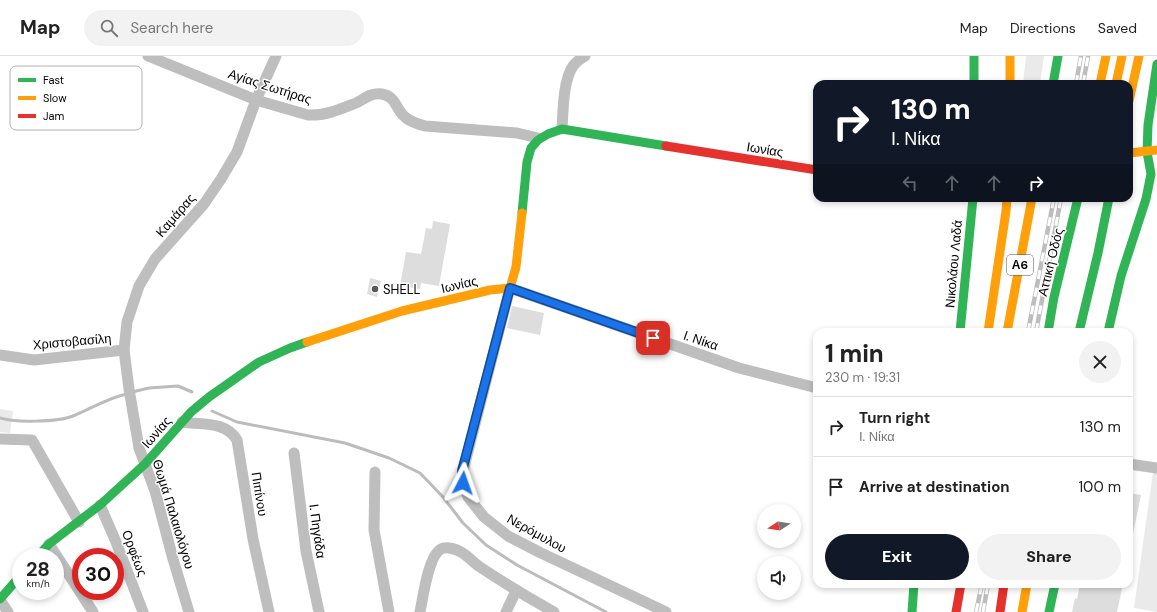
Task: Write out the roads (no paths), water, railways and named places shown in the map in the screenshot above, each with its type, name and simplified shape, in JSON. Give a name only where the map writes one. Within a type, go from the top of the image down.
[{"type":"main road","points":[[974,56],[974,80]]},
{"type":"main road","points":[[1010,56],[1010,80]]},
{"type":"main road","points":[[1054,80],[1058,56]]},
{"type":"main road","points":[[1101,80],[1106,56]]},
{"type":"main road","points":[[1117,80],[1122,56]]},
{"type":"main road","points":[[1133,83],[1139,56]]},
{"type":"main road","points":[[1109,328],[1121,276],[1146,199],[1151,174],[1147,152],[1148,125],[1157,64]]},
{"type":"main road","name":"Ιωνίας","points":[[538,138],[562,130],[813,169]]},
{"type":"main road","points":[[510,288],[516,267],[527,162],[531,150],[538,138]]},
{"type":"main road","points":[[1133,154],[1157,150]]},
{"type":"main road","name":"Νικολάου Λαδά","points":[[960,328],[973,202]]},
{"type":"main road","points":[[989,328],[1007,202]]},
{"type":"main road","name":"Αττική Οδός","points":[[1008,328],[1031,202]]},
{"type":"main road","name":"Αττική Οδός","points":[[1049,328],[1054,297],[1078,202]]},
{"type":"main road","points":[[1080,328],[1108,202]]},
{"type":"main road","name":"Ιωνίας","points":[[45,548],[100,505],[145,464],[190,412],[259,362],[290,348],[402,311],[490,290],[510,288]]},
{"type":"main road","points":[[0,600],[12,586]]},
{"type":"main road","points":[[912,612],[914,588]]},
{"type":"main road","points":[[956,612],[960,588]]},
{"type":"main road","points":[[1000,612],[1003,588]]},
{"type":"main road","points":[[1022,612],[1027,588]]},
{"type":"main road","points":[[1048,612],[1054,588]]},
{"type":"street","name":"Αγίας Σωτήρας","points":[[148,56],[256,100],[308,115],[316,116],[327,114],[344,108],[373,94],[381,94],[389,96],[404,117],[425,126],[517,133],[538,138]]},
{"type":"street","name":"Καμάρας","points":[[129,394],[124,350],[127,322],[140,286],[155,259],[204,204],[237,152],[256,100],[276,56]]},
{"type":"street","points":[[562,130],[568,77],[572,67],[585,56]]},
{"type":"street","name":"Ι. Νίκα","points":[[510,288],[739,368],[813,387]]},
{"type":"street","name":"Νερόμυλου","points":[[510,288],[462,471],[463,483],[468,497],[484,517],[508,536],[541,554],[666,612]]},
{"type":"street","name":"Χριστοβασίλη","points":[[0,355],[34,360],[124,350]]},
{"type":"street","name":"Θωμά Παλαιολόγου","points":[[129,394],[139,448],[155,491],[189,612]]},
{"type":"street","name":"Πιπίνου","points":[[182,422],[214,425],[233,433],[237,440],[253,539],[269,612]]},
{"type":"street","points":[[0,438],[32,440],[79,522]]},
{"type":"street","name":"Ι. Πηγάδα","points":[[294,453],[306,551],[318,612]]},
{"type":"street","points":[[1133,465],[1157,468]]},
{"type":"street","points":[[375,472],[374,530],[389,612]]},
{"type":"street","name":"Ορφέως","points":[[100,505],[143,612]]},
{"type":"street","points":[[48,544],[94,612]]},
{"type":"street","points":[[420,612],[431,563],[437,552],[446,548],[461,551],[478,566],[554,612]]},
{"type":"street","points":[[506,612],[516,590]]},
{"type":"street","points":[[0,600],[8,612]]},
{"type":"waterway","points":[[132,392],[149,388],[178,386],[192,392]]},
{"type":"waterway","points":[[0,418],[15,421],[57,420],[73,416],[113,398],[127,394]]},
{"type":"waterway","points":[[212,411],[237,422],[345,443],[389,458],[420,473],[443,497],[463,523],[486,545],[517,565],[606,612]]},
{"type":"railway","points":[[1077,80],[1081,56]]},
{"type":"railway","points":[[1084,80],[1088,56]]},
{"type":"railway","points":[[1029,328],[1053,202]]},
{"type":"railway","points":[[1037,328],[1060,202]]},
{"type":"railway","points":[[976,612],[981,588]]},
{"type":"railway","points":[[983,612],[987,588]]},
{"type":"place","name":"SHELL","points":[[375,289]]}]
